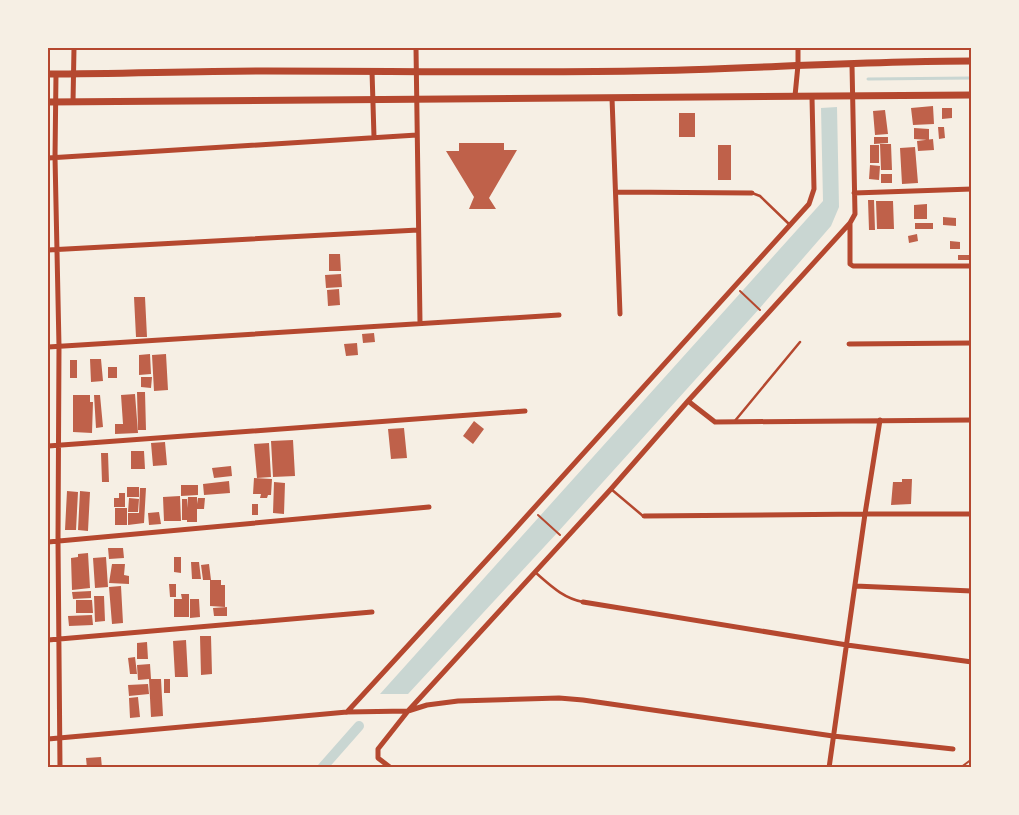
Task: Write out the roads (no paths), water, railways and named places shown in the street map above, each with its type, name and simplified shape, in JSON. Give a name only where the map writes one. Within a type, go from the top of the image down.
[{"type":"street","points":[[73,102],[74,48]]},
{"type":"street","points":[[416,48],[420,323]]},
{"type":"street","points":[[795,96],[798,48]]},
{"type":"street","points":[[48,74],[639,71],[798,64],[972,61]]},
{"type":"street","points":[[390,768],[378,758],[378,749],[408,711],[850,223],[855,214],[852,64]]},
{"type":"street","points":[[372,71],[374,137]]},
{"type":"street","points":[[56,74],[60,768]]},
{"type":"street","points":[[48,102],[972,95]]},
{"type":"street","points":[[347,712],[809,204],[814,189],[812,97]]},
{"type":"street","points":[[612,98],[620,314]]},
{"type":"street","points":[[48,158],[417,134]]},
{"type":"street","points":[[854,193],[972,189]]},
{"type":"street","points":[[616,192],[752,193]]},
{"type":"street","points":[[850,223],[850,264],[853,266],[972,266]]},
{"type":"street","points":[[48,250],[418,230]]},
{"type":"street","points":[[48,347],[559,315]]},
{"type":"street","points":[[849,344],[972,343]]},
{"type":"street","points":[[688,401],[715,422],[972,420]]},
{"type":"street","points":[[48,446],[526,411]]},
{"type":"street","points":[[829,768],[880,420]]},
{"type":"street","points":[[48,542],[429,508]]},
{"type":"street","points":[[644,516],[972,514]]},
{"type":"street","points":[[855,586],[972,590]]},
{"type":"street","points":[[583,602],[972,662]]},
{"type":"street","points":[[48,640],[372,612]]},
{"type":"street","points":[[48,739],[347,712],[408,711],[427,705],[458,701],[559,698],[833,736],[953,749]]},
{"type":"lane","points":[[752,193],[760,196],[790,225]]},
{"type":"lane","points":[[733,423],[800,342]]},
{"type":"lane","points":[[611,489],[644,516]]},
{"type":"lane","points":[[535,572],[555,590],[573,600],[583,602]]},
{"type":"waterway","points":[[868,79],[972,78]]},
{"type":"waterway","points":[[322,768],[359,726]]}]
